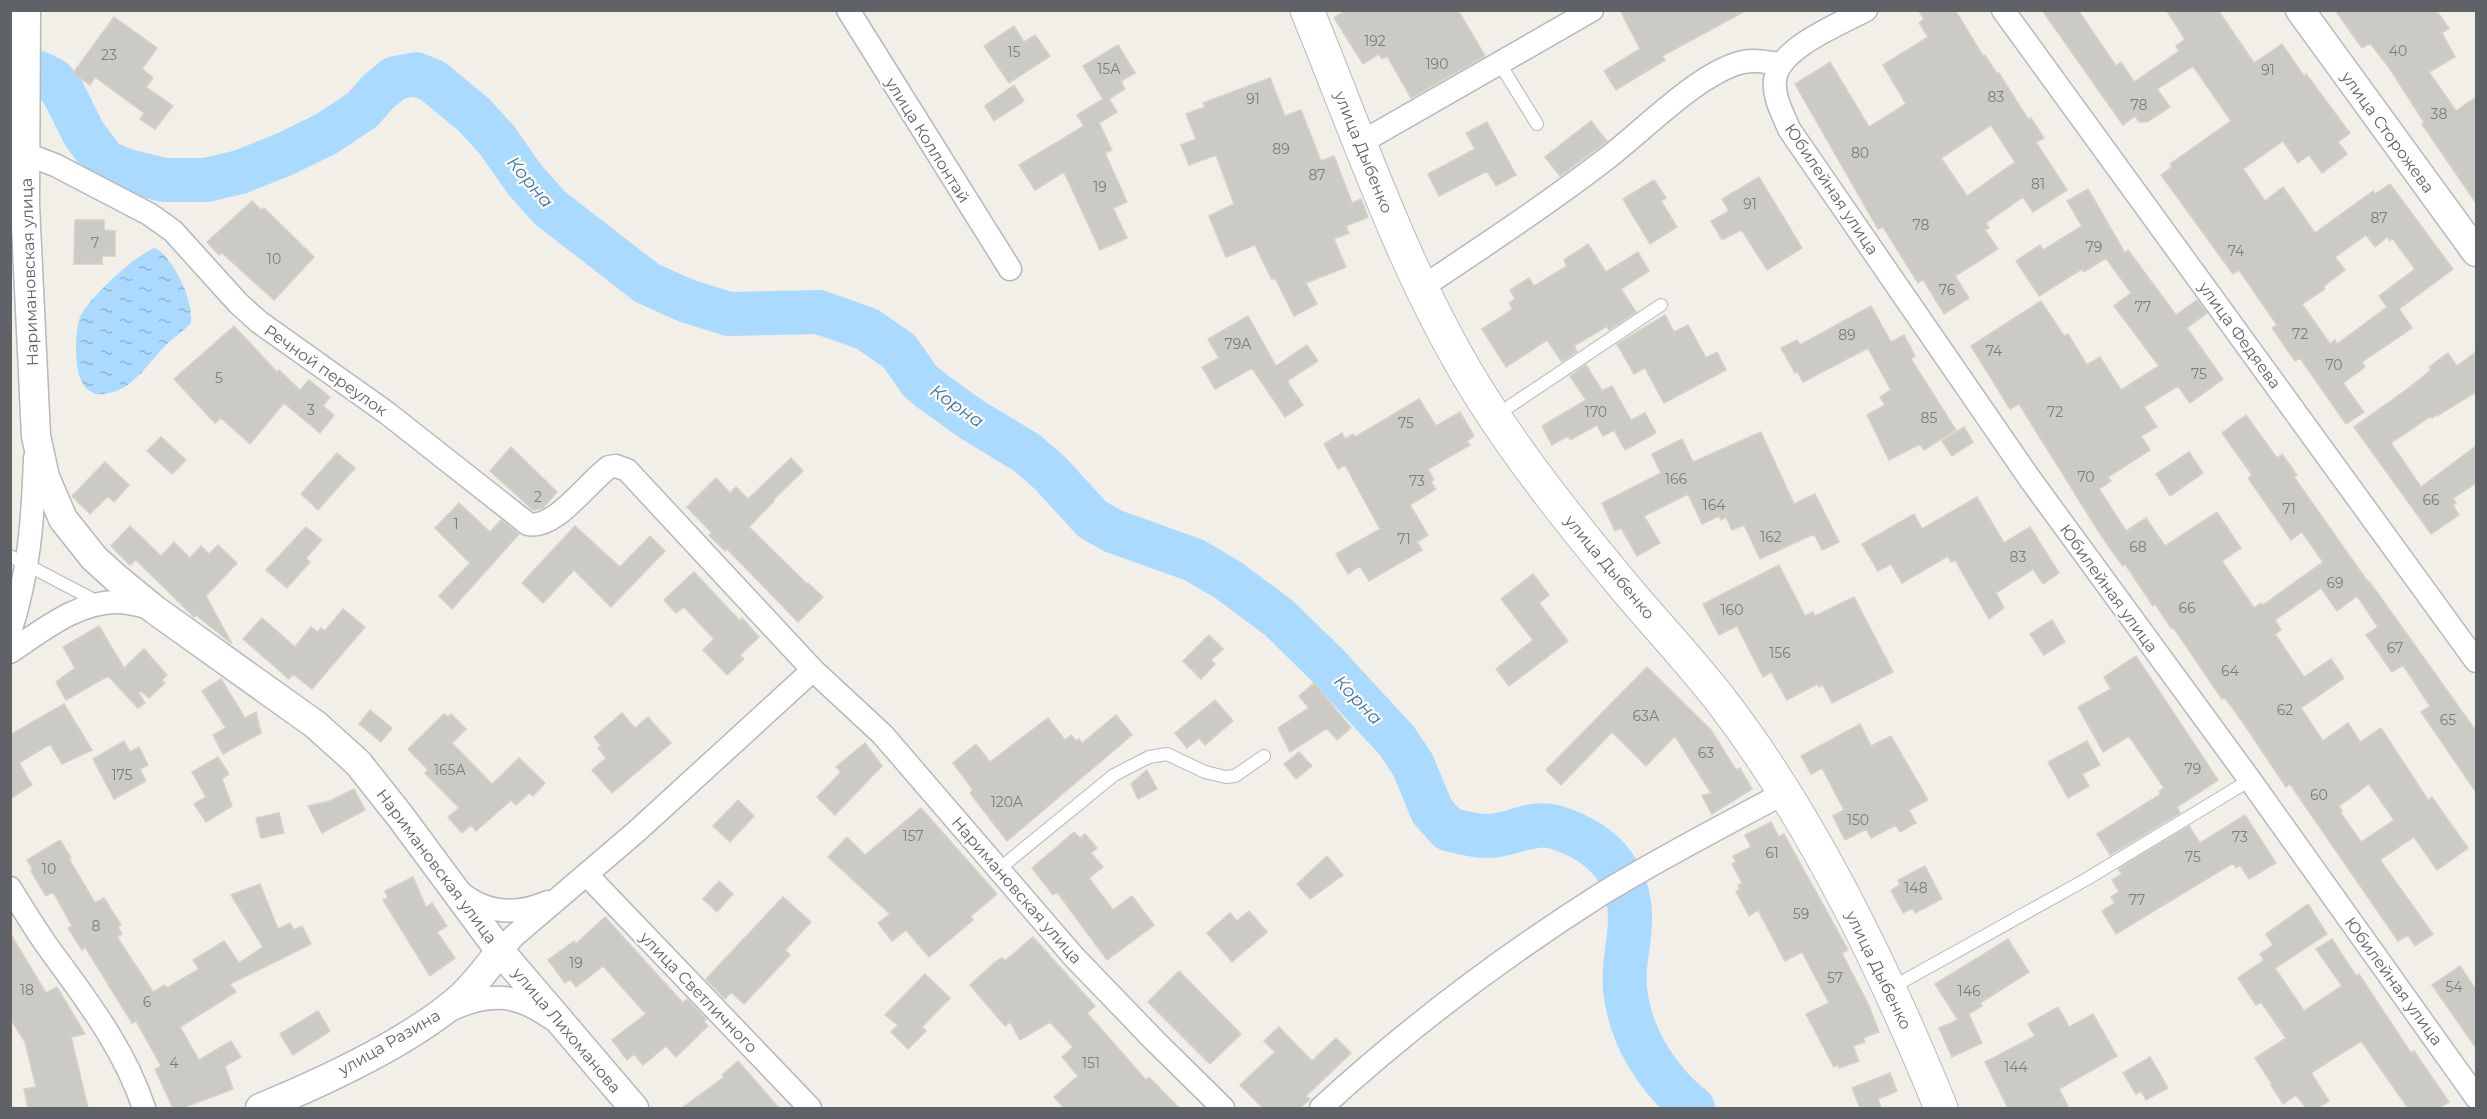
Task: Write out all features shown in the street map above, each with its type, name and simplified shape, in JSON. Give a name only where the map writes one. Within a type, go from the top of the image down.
[{"type":"main road","name":"улица Дыбенко","points":[[1306,10],[1422,288],[1460,362],[1523,459],[1581,535],[1723,704],[1784,793],[1827,868],[1890,988],[1941,1108]]},
{"type":"street","name":"Наримановская улица","points":[[10,632],[19,560],[33,525],[36,436],[18,211],[18,150],[26,108],[26,10]]},
{"type":"street","name":"улица Коллонтай","points":[[848,10],[1010,269]]},
{"type":"street","points":[[1360,143],[1592,10]]},
{"type":"street","points":[[1422,288],[1562,193],[1690,91],[1719,72],[1740,63],[1757,61],[1780,64],[1802,45],[1866,10]]},
{"type":"street","name":"улица Федяева","points":[[2003,10],[2476,661]]},
{"type":"street","name":"улица Сторожева","points":[[2300,10],[2476,252]]},
{"type":"street","name":"Юбилейная улица","points":[[1780,64],[1775,80],[1776,91],[1789,129],[1803,152],[2030,479],[2250,780],[2476,1097]]},
{"type":"street","name":"Речной переулок","points":[[18,150],[148,214],[173,231],[238,303],[259,322],[387,412],[528,524],[537,526],[552,519],[609,467],[616,466],[627,470]]},
{"type":"street","name":"Наримановская улица","points":[[36,436],[45,477],[63,519],[94,558],[155,610],[286,702],[339,744],[374,782],[500,951],[813,669]]},
{"type":"street","name":"Наримановская улица","points":[[627,470],[813,669],[883,735],[1074,957],[1223,1108]]},
{"type":"street","name":"Наримановская улица","points":[[10,652],[78,610],[101,603],[118,602],[155,610]]},
{"type":"street","points":[[1321,1108],[1369,1064],[1472,983],[1601,895],[1784,793]]},
{"type":"street","name":"улица Светличного","points":[[587,875],[810,1108]]},
{"type":"street","points":[[450,884],[472,901],[493,910],[531,908],[563,895]]},
{"type":"street","points":[[10,888],[55,957],[100,1018],[131,1073],[144,1108]]},
{"type":"street","name":"улица Разина","points":[[260,1108],[366,1058],[433,1018],[463,995],[500,951]]},
{"type":"street","name":"улица Лихоманова","points":[[500,951],[634,1108]]},
{"type":"street","points":[[433,1018],[468,1002],[500,997],[529,1004],[565,1027]]},
{"type":"lane","points":[[1500,64],[1537,124]]},
{"type":"lane","points":[[1494,416],[1661,305]]},
{"type":"lane","points":[[19,560],[101,603]]},
{"type":"lane","points":[[999,869],[1114,775],[1149,757],[1167,754],[1204,772],[1226,777],[1235,776],[1264,756]]},
{"type":"lane","points":[[1890,988],[2085,880],[2250,780]]},
{"type":"water","points":[[155,248],[169,261],[181,281],[189,304],[191,323],[127,385],[107,394],[95,394],[87,389],[79,376],[76,337],[79,319],[88,305],[116,276],[137,258]]},
{"type":"building","points":[[1346,10],[1458,10],[1485,56],[1411,98],[1387,56],[1382,59],[1379,54],[1363,64],[1334,18]]},
{"type":"building","points":[[1620,10],[1747,10],[1662,56],[1665,60],[1616,90],[1604,71],[1640,49]]},
{"type":"building","points":[[1918,10],[1955,10],[1983,56],[1985,55],[1997,74],[1999,73],[2028,119],[2031,118],[2044,138],[2036,142],[2067,190],[2033,212],[2023,197],[1986,223],[1989,228],[1985,230],[1998,249],[1955,276],[1969,298],[1944,314],[1923,279],[1918,283],[1883,227],[1878,229],[1795,84],[1830,62],[1869,127],[1906,104],[1883,65],[1928,37],[1919,23],[1924,19]],"holes":[[[1991,125],[2015,162],[1967,196],[1941,158]]]},
{"type":"building","points":[[2042,10],[2078,10],[2116,66],[2121,62],[2134,82],[2179,51],[2176,46],[2185,39],[2166,10],[2218,10],[2254,63],[2282,44],[2304,76],[2306,74],[2350,133],[2338,142],[2347,154],[2322,173],[2309,155],[2298,163],[2283,141],[2243,169],[2265,201],[2283,187],[2315,233],[2373,191],[2375,194],[2390,184],[2453,269],[2399,309],[2412,328],[2362,362],[2365,367],[2343,383],[2364,412],[2346,424],[2300,358],[2295,361],[2272,328],[2277,325],[2239,270],[2233,274],[2161,175],[2172,167],[2170,164],[2231,121],[2193,66],[2157,89],[2170,107],[2147,122],[2139,122],[2135,116],[2123,125]],"holes":[[[2366,235],[2375,247],[2387,237],[2390,241],[2392,238],[2415,269],[2379,296],[2387,307],[2337,344],[2335,340],[2330,344],[2302,304],[2325,289],[2324,286],[2345,270],[2335,257]]]},
{"type":"building","points":[[2335,10],[2436,10],[2449,28],[2442,33],[2455,57],[2429,72],[2456,111],[2476,97],[2476,203],[2422,124],[2424,122],[2390,69],[2370,43],[2362,48]]},
{"type":"building","points":[[114,17],[157,48],[142,69],[153,78],[146,87],[173,106],[155,129],[140,119],[144,113],[95,77],[90,85],[73,73]]},
{"type":"building","points":[[1014,26],[1024,42],[1035,35],[1050,56],[1009,83],[984,46]]},
{"type":"building","points":[[1118,45],[1135,73],[1121,81],[1125,89],[1109,99],[1117,112],[1099,123],[1112,150],[1105,153],[1127,202],[1113,208],[1127,238],[1100,250],[1064,172],[1035,190],[1019,165],[1084,126],[1077,115],[1103,99],[1083,66]]},
{"type":"building","points":[[1270,78],[1285,116],[1301,110],[1321,161],[1334,156],[1352,203],[1361,199],[1368,217],[1346,226],[1349,233],[1334,239],[1346,267],[1306,283],[1317,304],[1294,316],[1275,278],[1272,280],[1255,245],[1226,257],[1209,216],[1234,204],[1216,155],[1189,165],[1181,145],[1196,139],[1186,114],[1205,107],[1203,103]]},
{"type":"building","points":[[1014,85],[1024,101],[994,121],[985,106]]},
{"type":"building","points":[[1591,121],[1607,141],[1560,176],[1545,157]]},
{"type":"building","points":[[1487,122],[1516,175],[1496,186],[1487,171],[1439,196],[1428,174],[1475,149],[1466,133]]},
{"type":"building","points":[[1759,177],[1802,248],[1767,270],[1741,230],[1722,240],[1711,221],[1729,211],[1722,199]]},
{"type":"building","points":[[1654,180],[1666,198],[1661,201],[1677,227],[1650,244],[1623,199]]},
{"type":"building","points":[[2088,189],[2125,253],[2128,250],[2176,315],[2197,300],[2207,313],[2187,328],[2223,379],[2190,403],[2178,386],[2144,407],[2157,427],[2141,436],[2150,450],[2108,477],[2111,481],[2099,489],[2126,531],[2146,518],[2165,546],[2217,512],[2241,548],[2222,561],[2254,608],[2261,603],[2263,605],[2323,562],[2302,532],[2291,540],[2248,478],[2252,475],[2222,433],[2246,415],[2277,458],[2282,454],[2297,475],[2294,477],[2476,731],[2476,792],[2421,712],[2430,706],[2403,665],[2392,672],[2366,635],[2378,627],[2357,596],[2337,611],[2321,588],[2275,620],[2281,630],[2275,634],[2304,677],[2331,659],[2344,678],[2301,708],[2323,741],[2348,723],[2360,742],[2381,728],[2428,800],[2432,797],[2468,848],[2437,870],[2414,837],[2380,860],[2433,934],[2415,946],[2408,935],[2398,941],[2290,784],[2286,787],[2244,724],[2225,698],[2222,699],[2173,627],[2171,628],[2155,604],[2153,606],[2125,564],[2123,566],[2102,537],[2019,404],[2010,409],[1971,346],[2041,301],[2064,336],[2068,334],[2087,365],[2100,357],[2121,390],[2159,366],[2114,306],[2131,293],[2106,258],[2084,272],[2082,269],[2039,296],[2016,261],[2040,245],[2043,250],[2082,226],[2067,201]],"holes":[[[2369,784],[2394,820],[2361,842],[2340,812],[2342,811],[2339,806]]]},
{"type":"building","points":[[252,201],[261,210],[264,208],[314,257],[274,300],[222,253],[219,255],[207,242]]},
{"type":"building","points":[[75,220],[104,220],[104,230],[115,231],[115,256],[102,256],[102,264],[74,264]]},
{"type":"building","points":[[1588,244],[1606,272],[1638,252],[1649,271],[1621,289],[1636,312],[1609,330],[1607,326],[1574,346],[1577,351],[1562,362],[1547,340],[1506,367],[1482,329],[1513,309],[1509,303],[1515,299],[1510,290],[1529,278],[1534,286],[1567,266],[1564,260]]},
{"type":"building","points":[[1871,306],[1891,342],[1904,335],[1915,356],[1911,359],[1956,430],[1924,450],[1920,444],[1889,460],[1867,415],[1885,405],[1880,397],[1891,390],[1868,348],[1803,382],[1797,371],[1795,373],[1781,348],[1797,340],[1800,345]]},
{"type":"building","points":[[1665,315],[1674,332],[1688,325],[1706,358],[1717,352],[1726,370],[1664,403],[1645,368],[1634,374],[1617,344]]},
{"type":"building","points":[[1248,316],[1276,366],[1307,345],[1318,361],[1287,381],[1303,405],[1285,417],[1252,368],[1215,389],[1202,367],[1219,358],[1208,339]]},
{"type":"building","points":[[234,326],[277,372],[279,370],[300,390],[309,380],[330,397],[323,406],[334,415],[320,433],[284,403],[250,444],[221,418],[215,423],[174,379]]},
{"type":"building","points":[[2476,352],[2476,392],[2437,416],[2432,418],[2431,416],[2391,443],[2421,487],[2476,446],[2476,483],[2453,498],[2456,503],[2453,505],[2459,515],[2431,534],[2354,427],[2406,390],[2431,370],[2429,367],[2448,353],[2457,366]]},
{"type":"building","points":[[1586,365],[1602,391],[1612,386],[1631,420],[1645,413],[1656,433],[1625,450],[1614,430],[1603,436],[1597,425],[1570,440],[1568,436],[1552,445],[1542,426],[1586,400],[1570,376]]},
{"type":"building","points":[[1419,399],[1436,426],[1460,412],[1474,436],[1467,441],[1470,445],[1428,469],[1434,480],[1431,482],[1436,489],[1410,505],[1428,535],[1417,542],[1422,550],[1369,581],[1360,566],[1348,574],[1336,554],[1380,529],[1345,465],[1338,469],[1324,444],[1342,433],[1345,439],[1353,434],[1355,437]]},
{"type":"building","points":[[1964,427],[1973,442],[1952,456],[1942,441]]},
{"type":"building","points":[[1761,432],[1794,504],[1815,494],[1839,542],[1822,550],[1814,534],[1760,559],[1744,525],[1732,530],[1726,517],[1721,520],[1719,516],[1702,524],[1688,494],[1644,516],[1660,543],[1637,556],[1621,528],[1615,531],[1602,503],[1661,473],[1652,454],[1682,439],[1693,462]]},
{"type":"building","points":[[161,437],[186,460],[172,474],[147,451]]},
{"type":"building","points":[[511,447],[557,492],[543,508],[533,510],[490,471]]},
{"type":"building","points":[[2189,452],[2203,473],[2170,496],[2156,474]]},
{"type":"building","points":[[337,453],[355,468],[318,510],[301,494]]},
{"type":"building","points":[[791,458],[803,471],[749,527],[823,597],[798,622],[727,549],[725,551],[709,535],[712,533],[687,507],[716,478],[730,493],[736,487],[748,499]]},
{"type":"building","points":[[105,462],[129,485],[114,502],[108,496],[90,514],[72,496]]},
{"type":"building","points":[[1977,497],[2004,543],[2030,527],[2059,573],[2043,584],[2033,569],[1996,593],[2004,608],[1989,619],[1955,560],[1951,562],[1948,556],[1902,583],[1891,564],[1878,571],[1862,544],[1914,514],[1922,529]]},
{"type":"building","points":[[459,503],[490,532],[501,520],[519,534],[452,609],[439,596],[470,563],[435,528]]},
{"type":"building","points":[[130,526],[161,556],[174,542],[190,558],[201,546],[209,554],[218,545],[237,563],[206,596],[232,644],[196,615],[194,617],[136,560],[130,565],[111,546]]},
{"type":"building","points":[[575,526],[620,567],[650,536],[665,551],[611,607],[574,570],[543,603],[522,583]]},
{"type":"building","points":[[306,527],[322,540],[306,558],[310,562],[287,588],[266,570]]},
{"type":"building","points":[[1779,565],[1805,616],[1813,612],[1815,616],[1854,597],[1893,672],[1832,703],[1823,685],[1819,687],[1817,684],[1787,700],[1771,672],[1763,677],[1737,626],[1719,635],[1703,604]]},
{"type":"building","points":[[694,572],[740,621],[742,618],[759,637],[740,655],[744,659],[727,675],[703,650],[714,639],[684,607],[676,613],[664,600]]},
{"type":"building","points":[[1533,574],[1549,595],[1539,603],[1568,641],[1509,686],[1496,669],[1533,640],[1501,599]]},
{"type":"building","points":[[343,609],[365,627],[312,689],[293,674],[289,679],[243,639],[262,618],[295,647],[311,627],[318,632],[321,628],[325,631]]},
{"type":"building","points":[[2052,620],[2065,642],[2044,655],[2030,634]]},
{"type":"building","points":[[99,626],[124,668],[144,649],[167,675],[162,680],[165,683],[149,698],[141,691],[139,693],[145,703],[138,708],[108,676],[66,700],[56,682],[75,668],[63,647]]},
{"type":"building","points":[[1209,635],[1223,649],[1211,660],[1215,664],[1201,679],[1183,661]]},
{"type":"building","points":[[2136,656],[2218,780],[2177,807],[2180,813],[2110,855],[2097,834],[2161,794],[2159,791],[2164,788],[2129,736],[2103,752],[2078,707],[2111,689],[2104,677]]},
{"type":"building","points":[[1647,667],[1711,730],[1736,770],[1740,768],[1752,789],[1712,814],[1702,796],[1711,793],[1675,736],[1646,766],[1612,732],[1561,785],[1546,770]]},
{"type":"building","points":[[221,679],[245,718],[256,712],[261,733],[223,754],[213,735],[226,728],[202,691]]},
{"type":"building","points":[[1314,683],[1351,728],[1337,740],[1327,728],[1290,752],[1278,728],[1309,708],[1299,696]]},
{"type":"building","points":[[1215,700],[1233,721],[1205,745],[1199,738],[1187,748],[1175,733]]},
{"type":"building","points":[[64,704],[92,750],[62,764],[50,744],[19,763],[32,785],[10,799],[10,735]]},
{"type":"building","points":[[370,710],[392,728],[381,742],[359,724]]},
{"type":"building","points":[[622,713],[635,728],[648,717],[671,743],[612,793],[592,770],[606,758],[598,748],[601,746],[594,737]]},
{"type":"building","points":[[444,714],[448,717],[451,714],[466,729],[452,743],[492,784],[519,758],[545,783],[533,796],[529,793],[516,805],[511,800],[476,831],[471,825],[462,833],[448,817],[459,808],[425,773],[428,770],[408,749]]},
{"type":"building","points":[[1116,715],[1132,735],[1007,841],[970,793],[973,790],[953,763],[976,744],[990,762],[1048,718],[1065,740],[1071,735],[1076,741],[1079,739],[1082,743]]},
{"type":"building","points":[[1860,724],[1871,746],[1891,736],[1928,800],[1909,810],[1916,823],[1900,832],[1896,825],[1871,838],[1866,829],[1845,840],[1833,816],[1844,810],[1822,768],[1811,774],[1801,756]]},
{"type":"building","points":[[124,741],[130,752],[139,747],[148,765],[140,769],[146,781],[114,799],[93,759]]},
{"type":"building","points":[[2087,741],[2100,765],[2082,774],[2089,786],[2068,798],[2048,762]]},
{"type":"building","points":[[865,743],[882,766],[835,815],[817,797],[841,772],[836,767]]},
{"type":"building","points":[[1299,752],[1312,766],[1296,779],[1284,764]]},
{"type":"building","points":[[218,757],[229,774],[222,779],[232,806],[206,822],[194,804],[206,797],[192,772]]},
{"type":"building","points":[[1147,770],[1157,789],[1138,799],[1131,784]]},
{"type":"building","points":[[354,789],[365,810],[322,833],[308,806],[330,801]]},
{"type":"building","points":[[738,800],[754,816],[730,842],[713,826]]},
{"type":"building","points":[[921,808],[997,894],[971,916],[973,920],[929,957],[906,930],[892,941],[878,923],[890,914],[828,857],[847,837],[865,855]]},
{"type":"building","points":[[279,813],[284,833],[261,838],[256,818]]},
{"type":"building","points":[[2245,815],[2276,863],[2249,879],[2240,865],[2236,868],[2233,863],[2116,934],[2102,911],[2115,903],[2111,897],[2119,892],[2112,880],[2122,874],[2118,869],[2189,826],[2200,843]]},
{"type":"building","points":[[1771,822],[1779,837],[1784,834],[1848,950],[1842,953],[1869,1006],[1879,1032],[1863,1038],[1865,1042],[1853,1046],[1859,1061],[1839,1068],[1838,1065],[1834,1067],[1806,1014],[1829,1003],[1802,952],[1785,961],[1758,910],[1749,916],[1736,891],[1740,889],[1738,885],[1742,883],[1732,864],[1736,862],[1733,856],[1751,847],[1745,835]]},
{"type":"building","points":[[1074,832],[1080,838],[1085,834],[1097,848],[1091,853],[1103,867],[1089,878],[1113,910],[1132,896],[1154,925],[1107,960],[1057,892],[1053,895],[1032,868]]},
{"type":"building","points":[[60,840],[95,903],[104,898],[121,925],[118,927],[122,934],[117,937],[153,992],[165,985],[167,988],[199,969],[193,960],[224,941],[239,963],[263,947],[231,895],[260,884],[278,929],[290,923],[294,930],[302,926],[311,944],[230,984],[236,992],[180,1027],[199,1060],[231,1041],[241,1057],[225,1066],[233,1089],[182,1108],[173,1108],[155,1069],[161,1066],[136,1021],[132,1023],[85,947],[82,950],[68,928],[72,926],[53,892],[46,896],[31,871],[33,870],[27,860]]},
{"type":"building","points":[[1327,856],[1343,875],[1310,899],[1297,884]]},
{"type":"building","points":[[1925,866],[1942,899],[1915,913],[1913,908],[1903,913],[1891,890],[1900,885],[1898,880]]},
{"type":"building","points":[[413,877],[426,907],[432,903],[447,926],[437,932],[455,958],[430,976],[383,900],[388,898],[385,891]]},
{"type":"building","points":[[719,881],[733,894],[717,912],[703,899]]},
{"type":"building","points":[[783,897],[811,922],[785,950],[790,955],[744,1004],[731,992],[725,999],[706,979]]},
{"type":"building","points":[[2308,904],[2327,934],[2275,968],[2304,1011],[2342,986],[2316,949],[2332,939],[2356,976],[2359,974],[2411,1053],[2414,1051],[2449,1102],[2439,1108],[2408,1108],[2361,1041],[2311,1073],[2329,1101],[2317,1108],[2306,1108],[2296,1095],[2283,1104],[2255,1058],[2286,1038],[2261,1002],[2256,1005],[2238,978],[2264,960],[2260,954],[2273,945],[2266,934]]},
{"type":"building","points":[[1249,911],[1267,932],[1232,962],[1207,933],[1230,913],[1237,921]]},
{"type":"building","points":[[605,917],[683,1003],[687,999],[706,1019],[704,1022],[708,1026],[676,1057],[666,1046],[643,1065],[634,1054],[627,1060],[612,1040],[646,1014],[603,966],[576,987],[570,979],[565,983],[548,960],[574,941],[576,944]]},
{"type":"building","points":[[10,933],[46,993],[57,987],[85,1034],[71,1037],[88,1108],[28,1108],[24,1089],[36,1087],[25,1042],[10,1018]]},
{"type":"building","points":[[1033,937],[1095,1006],[1087,1013],[1146,1080],[1149,1077],[1179,1108],[1064,1108],[1054,1097],[1078,1076],[1062,1057],[1073,1047],[1050,1022],[1020,1040],[1010,1022],[1005,1026],[970,985],[995,962],[1002,958],[1005,961]]},
{"type":"building","points":[[2008,939],[2029,972],[1980,1003],[1982,1006],[1964,1017],[1969,1015],[1982,1043],[1952,1057],[1939,1028],[1958,1020],[1935,984]]},
{"type":"building","points":[[2460,966],[2476,990],[2476,1048],[2432,985]]},
{"type":"building","points":[[1179,971],[1241,1034],[1210,1064],[1148,1002]]},
{"type":"building","points":[[925,974],[950,998],[922,1027],[926,1031],[908,1049],[891,1032],[898,1025],[885,1015]]},
{"type":"building","points":[[2058,1007],[2069,1027],[2093,1014],[2117,1056],[2059,1089],[2069,1108],[2008,1108],[1985,1062],[2035,1036],[2028,1024]]},
{"type":"building","points":[[318,1011],[330,1031],[293,1055],[280,1034]]},
{"type":"building","points":[[1279,1027],[1312,1061],[1336,1038],[1351,1053],[1306,1096],[1310,1099],[1300,1108],[1263,1108],[1240,1085],[1275,1052],[1264,1041]]},
{"type":"building","points":[[2150,1057],[2168,1088],[2146,1100],[2141,1091],[2136,1094],[2123,1073]]},
{"type":"building","points":[[738,1061],[779,1108],[682,1108],[724,1077],[722,1075]]},
{"type":"building","points":[[1890,1073],[1897,1091],[1878,1099],[1881,1108],[1860,1108],[1852,1088]]},
{"type":"waterway","name":"Корна","points":[[10,67],[39,73],[53,80],[63,92],[84,134],[104,161],[124,170],[164,180],[206,180],[240,172],[285,154],[326,134],[362,110],[395,78],[416,74],[433,81],[474,115],[497,140],[525,180],[550,208],[647,283],[687,301],[729,314],[819,312],[867,329],[899,351],[920,381],[932,391],[971,419],[1027,453],[1051,474],[1092,519],[1113,531],[1194,560],[1228,580],[1279,618],[1328,666],[1397,741],[1413,765],[1432,811],[1448,829],[1488,836],[1547,825],[1573,834],[1603,853],[1614,866],[1628,896],[1630,915],[1625,982],[1633,1024],[1647,1056],[1668,1084],[1693,1108]]}]
